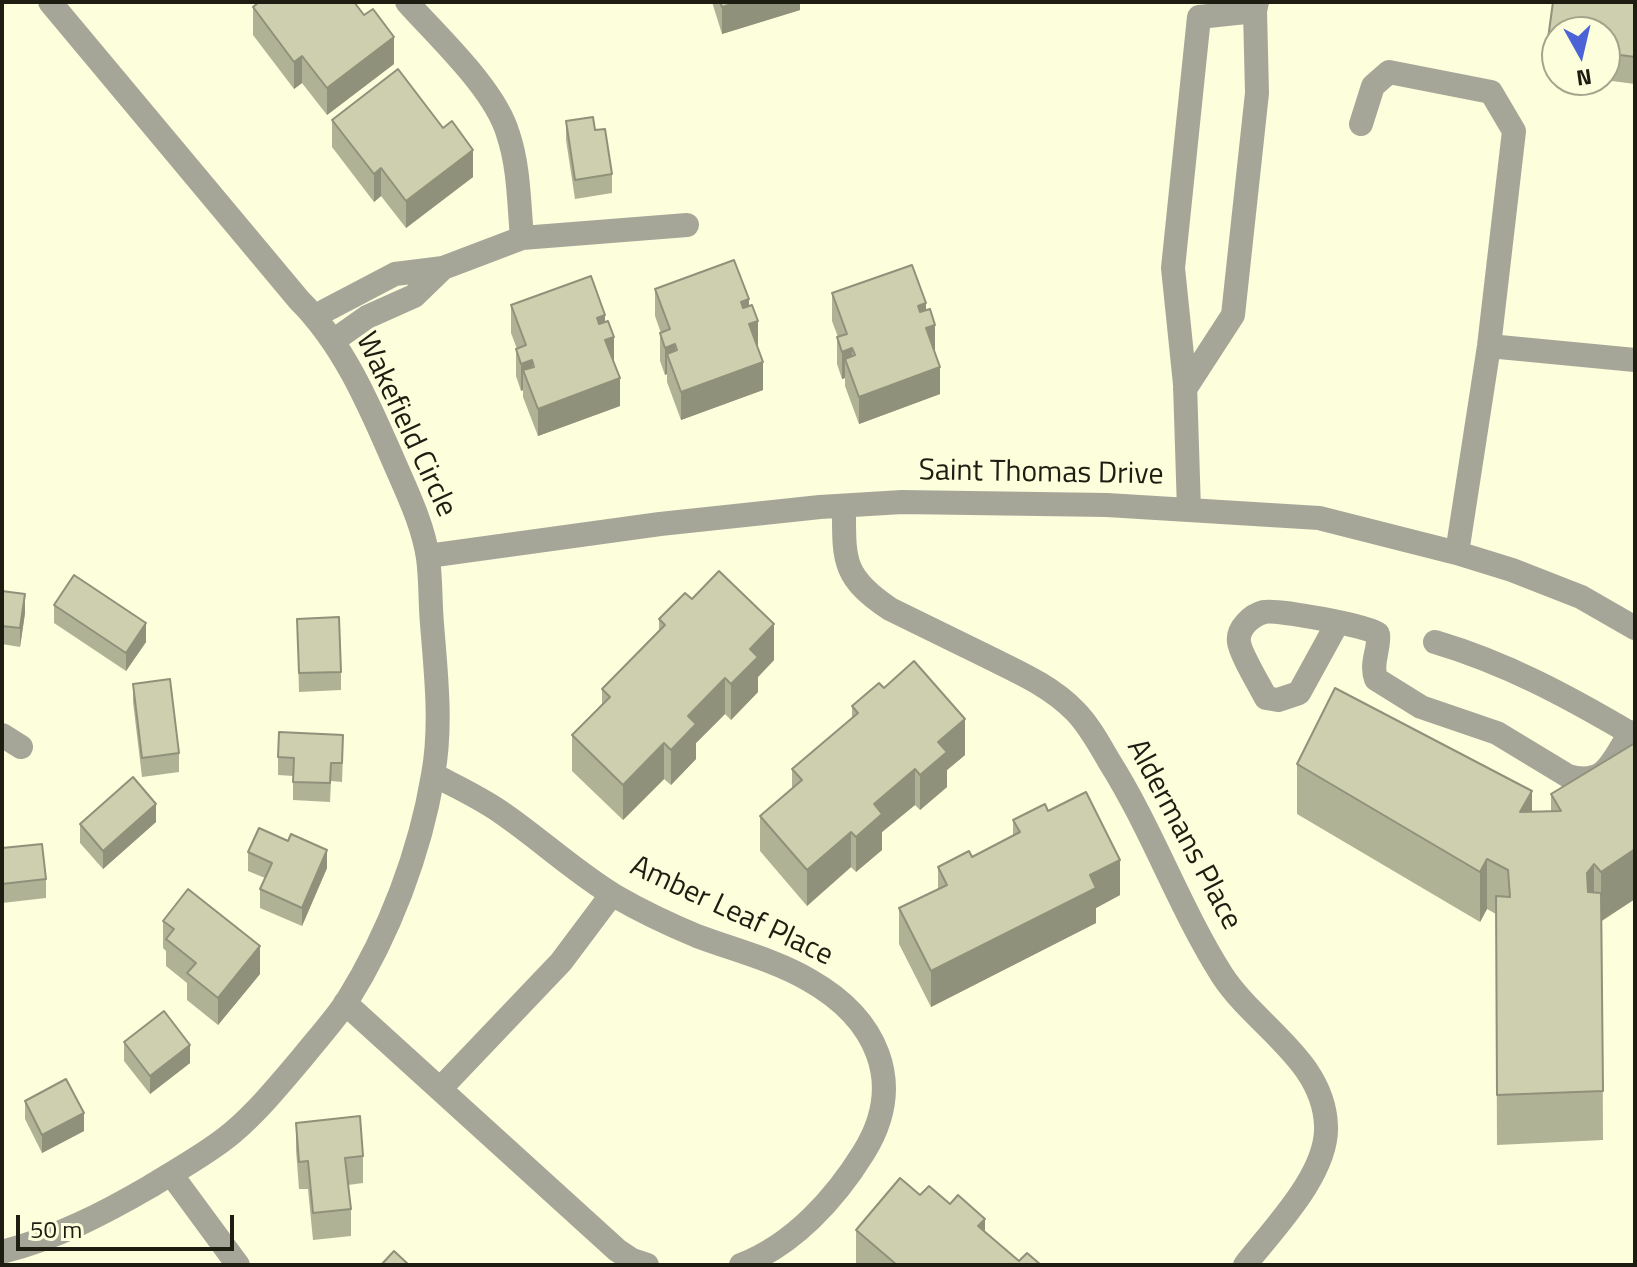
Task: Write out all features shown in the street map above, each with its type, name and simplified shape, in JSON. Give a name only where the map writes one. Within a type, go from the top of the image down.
[{"type":"street","name":"Wakefield Circle","points":[[2,1252],[39,1243],[116,1207],[194,1161],[243,1122],[275,1091],[345,1003],[373,955],[397,899],[421,829],[434,775],[437,691],[428,556],[407,493],[359,387],[315,316],[50,2]]},
{"type":"street","points":[[407,2],[484,89],[500,114],[509,134],[522,238]]},
{"type":"street","points":[[1185,389],[1233,315],[1257,93],[1256,6],[1199,17],[1173,268],[1185,389],[1189,510]]},
{"type":"street","points":[[1361,124],[1373,86],[1389,72],[1491,92],[1514,131],[1489,346],[1457,553]]},
{"type":"street","points":[[315,316],[395,274],[443,268],[522,238],[687,225]]},
{"type":"street","points":[[333,341],[367,317],[414,296],[443,268]]},
{"type":"street","points":[[1489,346],[1635,360]]},
{"type":"street","name":"Saint Thomas Drive","points":[[428,556],[759,512],[902,502],[1001,502],[1189,510],[1319,518],[1457,553],[1581,597],[1635,628]]},
{"type":"street","name":"Aldermans Place","points":[[844,507],[844,556],[849,569],[872,597],[890,609],[1029,678],[1054,692],[1076,711],[1124,784],[1206,948],[1224,977],[1243,1003],[1300,1060],[1314,1081],[1326,1127],[1320,1157],[1304,1188],[1245,1265]]},
{"type":"street","points":[[1338,622],[1372,628],[1378,634],[1373,671],[1376,679],[1421,707],[1497,733],[1568,776],[1581,780],[1594,779],[1610,766],[1632,732],[1522,673],[1480,655],[1435,642]]},
{"type":"street","name":"Amber Leaf Place","points":[[434,775],[504,814],[612,894],[693,934],[808,979],[836,997],[852,1013],[878,1051],[884,1073],[884,1101],[878,1123],[848,1177],[790,1238],[758,1259],[741,1265]]},
{"type":"street","points":[[440,1089],[561,962],[612,894]]},
{"type":"street","points":[[345,1003],[617,1250],[647,1265]]},
{"type":"street","points":[[171,1174],[238,1265]]},
{"type":"building","points":[[259,2],[354,2],[364,15],[373,9],[394,37],[327,88],[302,56],[294,62],[253,7]]},
{"type":"building","points":[[720,2],[738,2],[722,7]]},
{"type":"building","points":[[1553,2],[1635,2],[1635,57],[1621,55],[1621,16],[1551,16]]},
{"type":"building","points":[[398,69],[443,128],[452,121],[473,150],[406,201],[381,168],[374,174],[332,120]]},
{"type":"building","points":[[593,117],[595,130],[605,129],[612,174],[575,180],[566,121]]},
{"type":"building","points":[[734,260],[749,299],[741,302],[743,308],[752,305],[758,321],[749,324],[763,362],[681,392],[667,354],[677,350],[675,344],[665,348],[660,333],[670,329],[655,289]]},
{"type":"building","points":[[912,265],[926,303],[918,306],[920,312],[930,309],[935,325],[926,328],[940,367],[859,397],[845,359],[855,355],[852,348],[842,352],[837,337],[847,334],[832,293]]},
{"type":"building","points":[[591,276],[605,315],[597,318],[599,324],[608,321],[614,337],[605,340],[620,378],[538,409],[523,370],[534,367],[532,360],[521,364],[516,349],[526,345],[511,305]]},
{"type":"building","points":[[719,571],[774,624],[750,649],[758,657],[731,684],[725,678],[688,716],[696,724],[671,750],[664,743],[623,785],[572,735],[610,697],[602,689],[665,625],[659,619],[685,593],[692,599]]},
{"type":"building","points":[[74,575],[146,623],[126,653],[54,605]]},
{"type":"building","points":[[2,591],[25,594],[20,628],[2,626]]},
{"type":"building","points":[[339,617],[341,672],[299,673],[297,619]]},
{"type":"building","points":[[914,661],[965,719],[938,742],[947,752],[920,775],[915,769],[874,804],[882,814],[856,837],[851,832],[807,870],[760,816],[802,780],[792,769],[858,713],[852,706],[879,683],[884,688]]},
{"type":"building","points":[[170,679],[179,753],[142,758],[133,684]]},
{"type":"building","points":[[1335,688],[1532,791],[1520,812],[1561,811],[1551,794],[1635,743],[1635,849],[1601,872],[1594,864],[1587,873],[1588,892],[1601,893],[1603,1091],[1497,1095],[1496,896],[1510,897],[1508,870],[1487,859],[1480,872],[1297,764]]},
{"type":"building","points":[[279,732],[343,735],[342,763],[331,763],[330,783],[293,782],[294,758],[278,757]]},
{"type":"building","points":[[133,777],[156,804],[103,851],[80,824]]},
{"type":"building","points":[[1086,792],[1120,860],[1090,875],[1096,888],[931,971],[899,908],[947,885],[938,867],[969,851],[972,857],[1020,832],[1013,820],[1045,804],[1048,811]]},
{"type":"building","points":[[259,828],[288,841],[291,834],[327,850],[302,908],[260,889],[272,863],[248,852]]},
{"type":"building","points":[[42,844],[46,879],[2,884],[2,848]]},
{"type":"building","points":[[188,889],[260,946],[218,998],[187,973],[196,963],[166,939],[174,929],[163,921]]},
{"type":"building","points":[[164,1011],[190,1045],[150,1076],[124,1042]]},
{"type":"building","points":[[66,1079],[84,1113],[42,1135],[25,1101]]},
{"type":"building","points":[[360,1116],[363,1156],[345,1158],[351,1209],[313,1213],[308,1161],[299,1162],[296,1123]]},
{"type":"building","points":[[900,1178],[920,1195],[929,1186],[950,1204],[958,1195],[985,1219],[978,1226],[1019,1261],[1027,1253],[1041,1265],[897,1265],[856,1230]]},
{"type":"building","points":[[394,1251],[409,1265],[381,1265]]}]
